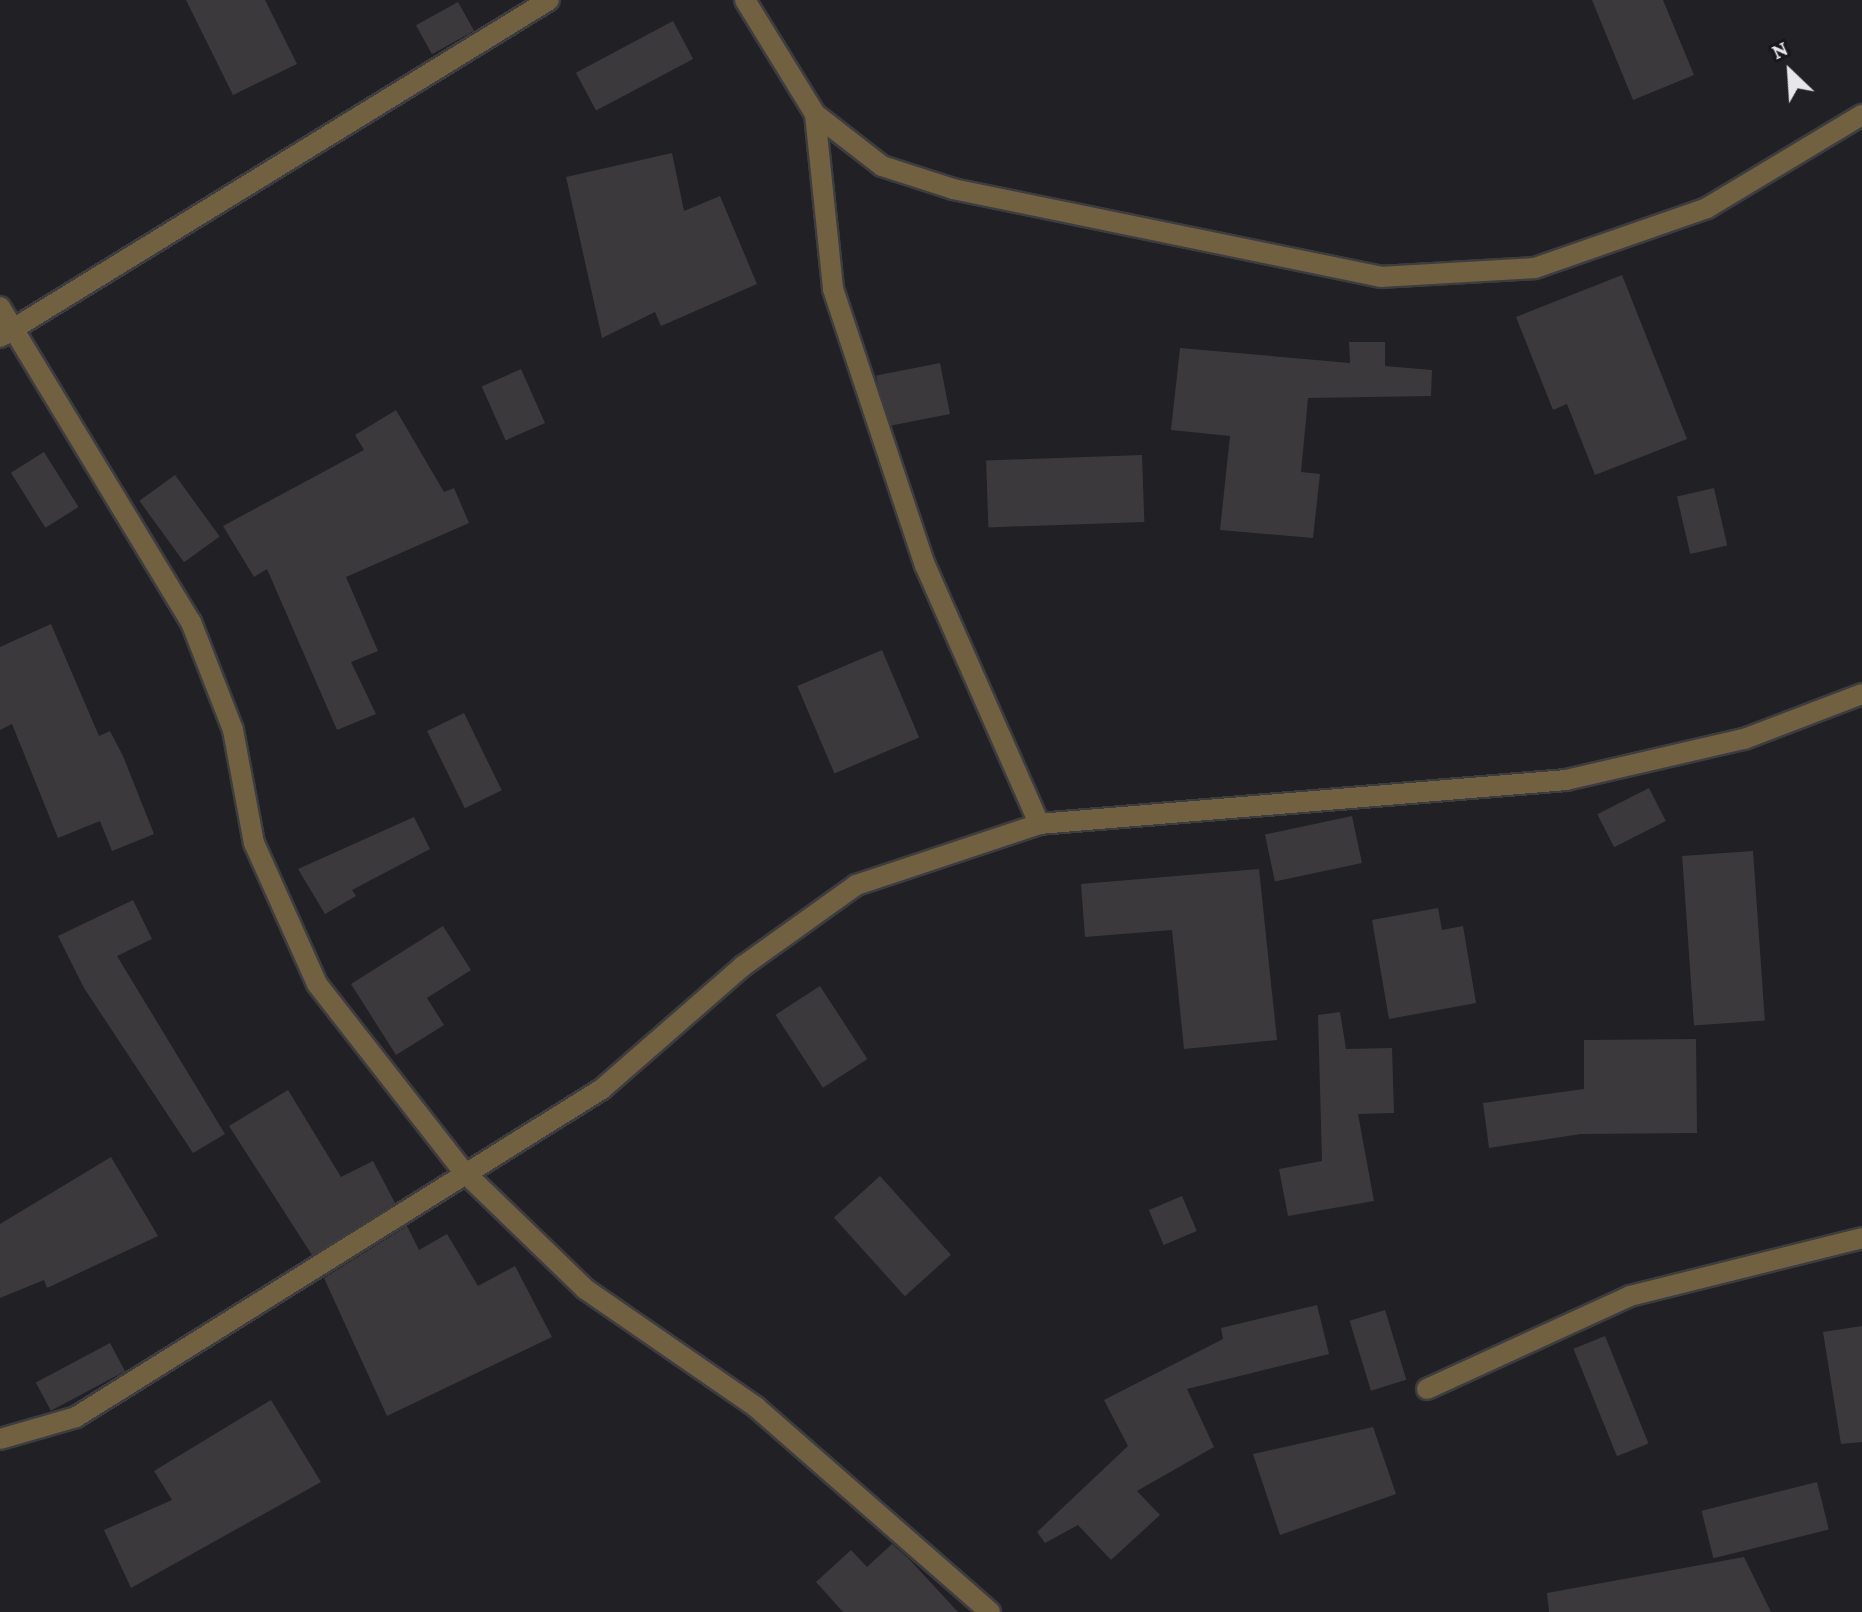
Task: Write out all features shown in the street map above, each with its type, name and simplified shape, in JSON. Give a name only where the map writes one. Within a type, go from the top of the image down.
[{"type":"street","points":[[5,335],[549,0]]},
{"type":"street","points":[[745,0],[815,114],[882,166],[953,189],[1381,277],[1535,268],[1707,208],[1862,115]]},
{"type":"street","points":[[815,114],[833,289],[925,565],[1039,824]]},
{"type":"street","points":[[0,307],[5,335],[136,522],[191,622],[233,730],[254,843],[317,984],[463,1171],[585,1289],[756,1407],[990,1612]]},
{"type":"street","points":[[0,1439],[76,1417],[463,1171],[602,1089],[743,966],[856,885],[1039,824],[1566,780],[1744,739],[1862,694]]},
{"type":"street","points":[[1427,1389],[1630,1296],[1862,1238]]},
{"type":"building","points":[[186,0],[265,0],[297,64],[233,95]]},
{"type":"building","points":[[1592,0],[1663,0],[1694,75],[1633,100]]},
{"type":"building","points":[[458,2],[474,31],[432,54],[416,25]]},
{"type":"building","points":[[673,21],[693,59],[596,111],[576,73]]},
{"type":"building","points":[[672,153],[684,211],[720,196],[757,284],[661,326],[655,312],[602,338],[566,177]]},
{"type":"building","points":[[1622,275],[1687,439],[1595,475],[1567,404],[1553,410],[1516,317]]},
{"type":"building","points":[[1349,342],[1385,342],[1385,366],[1432,370],[1431,396],[1308,398],[1301,472],[1320,474],[1313,538],[1220,530],[1230,436],[1171,430],[1180,348],[1350,363]]},
{"type":"building","points":[[940,363],[950,414],[886,426],[876,375]]},
{"type":"building","points":[[521,369],[545,423],[506,440],[482,386]]},
{"type":"building","points":[[396,410],[444,492],[454,488],[469,523],[346,577],[378,651],[351,662],[376,714],[337,730],[267,569],[254,577],[223,526],[364,450],[355,435]]},
{"type":"building","points":[[44,452],[78,507],[45,528],[11,473]]},
{"type":"building","points":[[1142,455],[1144,522],[988,527],[986,460]]},
{"type":"building","points":[[175,475],[220,536],[184,562],[139,501]]},
{"type":"building","points":[[1714,488],[1727,545],[1690,554],[1677,497]]},
{"type":"building","points":[[51,624],[99,736],[110,731],[123,756],[154,834],[112,851],[100,821],[58,838],[12,724],[0,730],[0,647]]},
{"type":"building","points":[[882,650],[919,737],[834,773],[797,686]]},
{"type":"building","points":[[464,713],[502,790],[465,808],[427,731]]},
{"type":"building","points":[[1649,788],[1666,821],[1614,847],[1597,814]]},
{"type":"building","points":[[1352,816],[1362,863],[1275,881],[1265,835]]},
{"type":"building","points":[[414,817],[430,849],[352,890],[356,896],[325,914],[298,869]]},
{"type":"building","points":[[1753,851],[1765,1021],[1694,1026],[1682,856]]},
{"type":"building","points":[[1259,869],[1277,1040],[1184,1049],[1172,930],[1085,937],[1081,884]]},
{"type":"building","points":[[133,900],[152,939],[117,956],[225,1134],[193,1153],[84,988],[58,936]]},
{"type":"building","points":[[1438,908],[1442,930],[1463,926],[1476,1003],[1389,1019],[1372,920]]},
{"type":"building","points":[[443,926],[471,970],[427,998],[444,1025],[396,1055],[351,984]]},
{"type":"building","points":[[820,986],[867,1059],[823,1088],[776,1015]]},
{"type":"building","points":[[1340,1012],[1346,1049],[1392,1048],[1394,1113],[1358,1114],[1374,1201],[1288,1216],[1279,1169],[1322,1161],[1318,1015]]},
{"type":"building","points":[[1696,1039],[1697,1133],[1581,1134],[1489,1148],[1483,1103],[1584,1089],[1584,1040]]},
{"type":"building","points":[[288,1090],[341,1177],[373,1161],[395,1203],[312,1255],[229,1126]]},
{"type":"building","points":[[111,1157],[158,1236],[47,1288],[44,1280],[0,1298],[0,1224]]},
{"type":"building","points":[[880,1176],[951,1255],[905,1296],[834,1217]]},
{"type":"building","points":[[1182,1196],[1197,1231],[1164,1245],[1149,1210]]},
{"type":"building","points":[[407,1226],[419,1250],[447,1234],[478,1286],[515,1266],[552,1337],[387,1416],[324,1278]]},
{"type":"building","points":[[1317,1305],[1329,1354],[1187,1389],[1214,1447],[1137,1491],[1160,1515],[1111,1560],[1078,1525],[1045,1543],[1037,1532],[1128,1446],[1104,1400],[1223,1339],[1221,1328]]},
{"type":"building","points":[[1385,1310],[1406,1380],[1371,1391],[1350,1321]]},
{"type":"building","points":[[1862,1326],[1862,1442],[1841,1444],[1823,1332]]},
{"type":"building","points":[[1605,1336],[1648,1444],[1617,1456],[1573,1349]]},
{"type":"building","points":[[110,1343],[125,1371],[51,1411],[36,1382]]},
{"type":"building","points":[[271,1400],[321,1482],[131,1588],[104,1530],[172,1500],[154,1471]]},
{"type":"building","points":[[1373,1427],[1396,1494],[1280,1535],[1253,1454]]},
{"type":"building","points":[[1817,1482],[1829,1530],[1713,1558],[1702,1511]]},
{"type":"building","points":[[892,1544],[958,1612],[843,1612],[816,1582],[851,1550],[867,1567]]},
{"type":"building","points":[[1744,1557],[1771,1612],[1549,1612],[1547,1593]]}]
